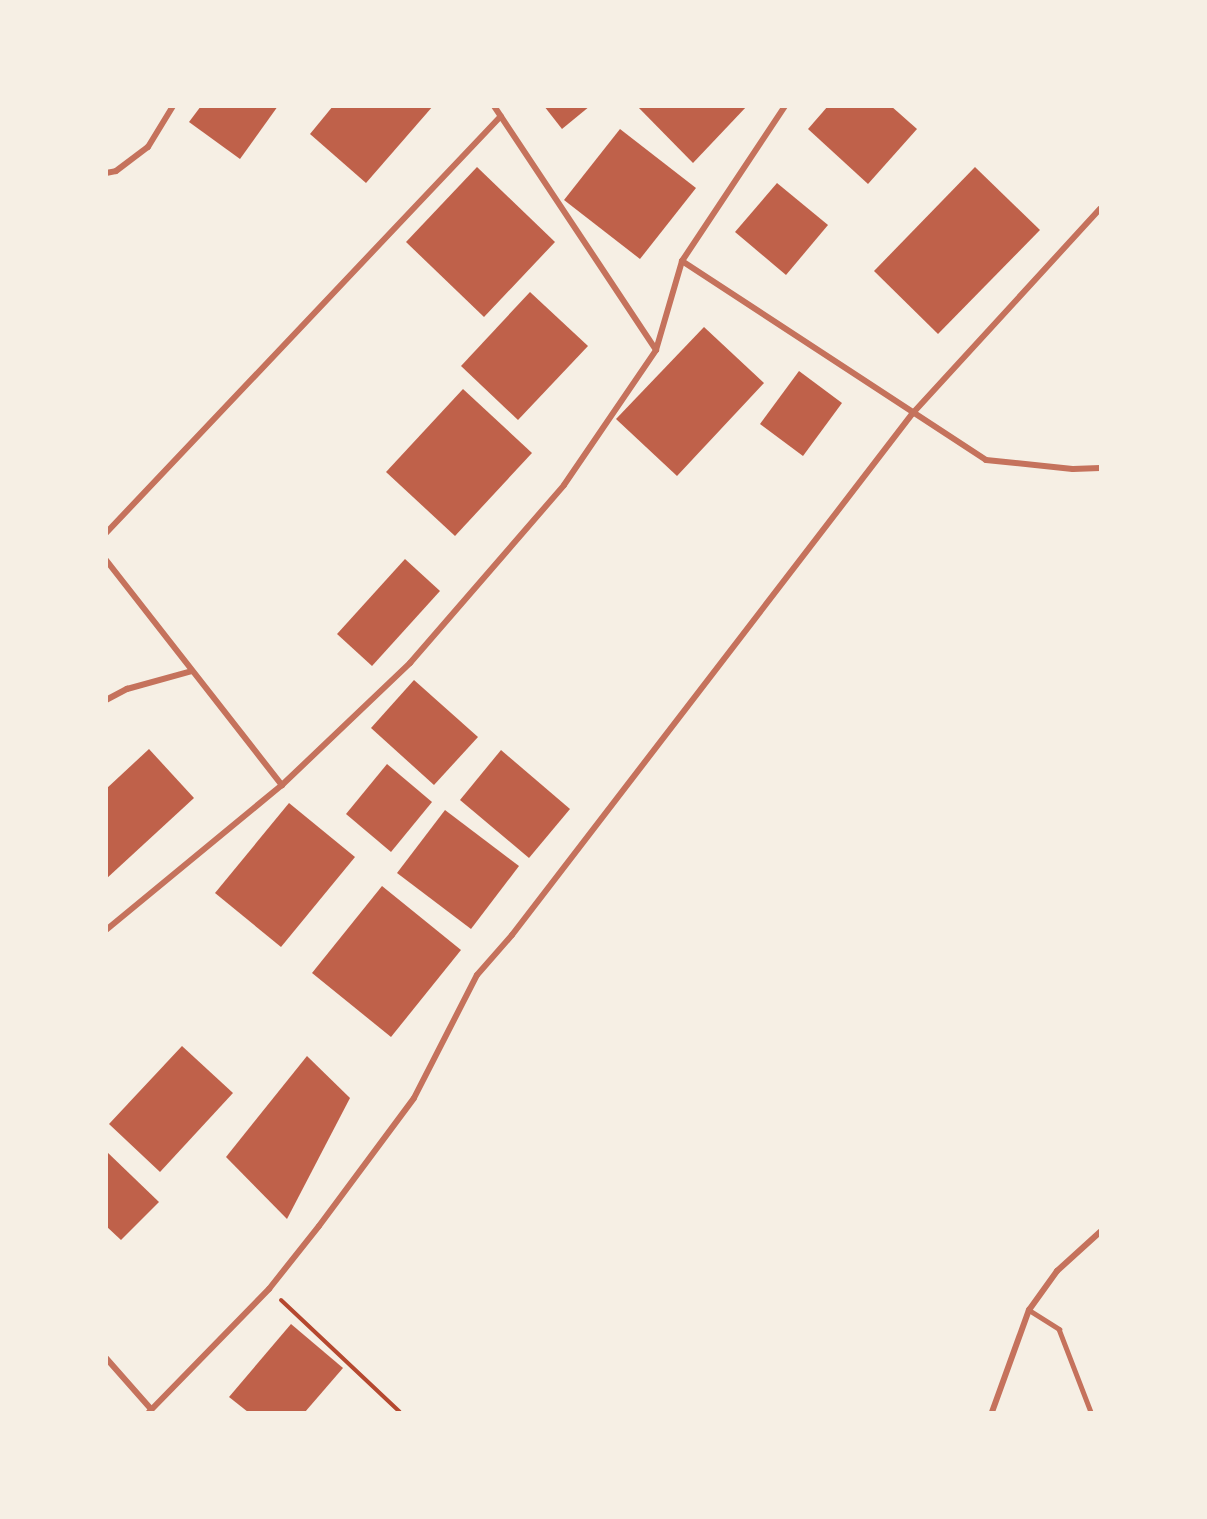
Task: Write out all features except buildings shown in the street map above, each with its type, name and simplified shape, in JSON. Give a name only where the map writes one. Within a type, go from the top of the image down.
[{"type":"street","points":[[106,173],[116,171],[148,147],[173,106]]},
{"type":"street","points":[[494,106],[656,350]]},
{"type":"street","points":[[106,930],[282,785],[410,663],[479,588],[570,477],[656,350],[682,261],[785,106]]},
{"type":"street","points":[[106,533],[501,116]]},
{"type":"street","points":[[106,1358],[150,1411],[269,1288],[414,1098],[477,975],[512,935],[912,414],[1101,209]]},
{"type":"street","points":[[682,261],[912,414],[986,460],[1073,469],[1101,468]]},
{"type":"street","points":[[106,560],[282,785]]},
{"type":"street","points":[[106,700],[127,689],[192,670]]},
{"type":"street","points":[[992,1413],[1029,1311],[1058,1271],[1101,1232]]},
{"type":"lane","points":[[1029,1311],[1059,1329],[1091,1413]]},
{"type":"path","points":[[269,1288],[400,1413]]}]
